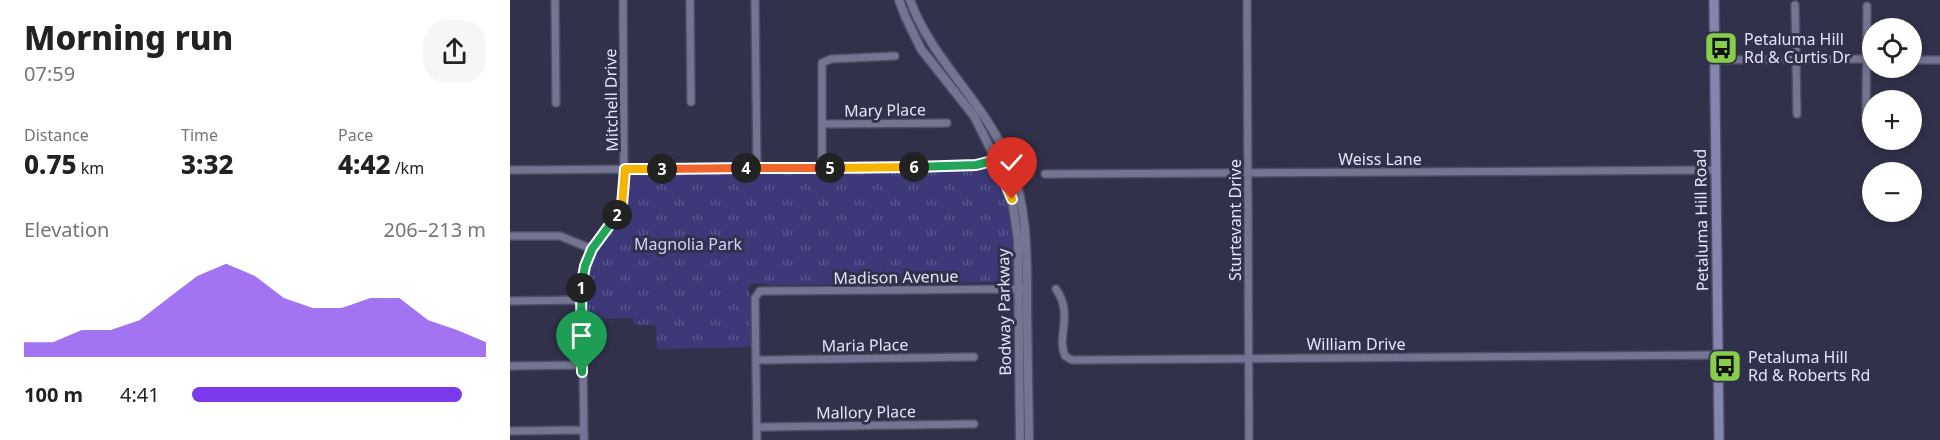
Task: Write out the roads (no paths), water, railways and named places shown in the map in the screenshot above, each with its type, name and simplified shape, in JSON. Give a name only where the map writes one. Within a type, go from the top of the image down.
[{"type":"main road","name":"Petaluma Hill Road","points":[[1714,0],[1719,440]]},
{"type":"street","points":[[555,0],[556,103]]},
{"type":"street","name":"Mitchell Drive","points":[[584,440],[581,300],[585,266],[592,249],[611,226],[622,205],[625,169],[623,0]]},
{"type":"street","points":[[690,0],[691,102]]},
{"type":"street","points":[[755,0],[757,168]]},
{"type":"street","name":"Bodway Parkway","points":[[900,0],[921,49],[974,116],[1012,199],[1023,289],[1029,440]]},
{"type":"street","name":"Bodway Parkway","points":[[910,0],[930,41],[990,124],[1006,154],[1020,197],[1027,243],[1023,289],[1020,440]]},
{"type":"street","name":"Sturtevant Drive","points":[[1247,0],[1249,440]]},
{"type":"street","points":[[1795,5],[1797,114]]},
{"type":"street","points":[[1867,6],[1867,18]]},
{"type":"street","points":[[822,168],[822,63],[831,59],[895,56]]},
{"type":"street","points":[[1715,60],[1862,59]]},
{"type":"street","points":[[1922,60],[1940,60]]},
{"type":"street","name":"Mary Place","points":[[822,124],[947,123]]},
{"type":"street","points":[[510,170],[956,167],[976,165],[1006,154]]},
{"type":"street","name":"Weiss Lane","points":[[1045,174],[1716,170]]},
{"type":"street","points":[[510,236],[560,236],[592,249]]},
{"type":"street","name":"Madison Avenue","points":[[756,360],[755,298],[760,291],[1023,289]]},
{"type":"street","name":"William Drive","points":[[1056,289],[1063,300],[1065,324],[1063,351],[1065,356],[1072,360],[1718,355]]},
{"type":"street","points":[[510,301],[581,300]]},
{"type":"street","name":"Maria Place","points":[[756,360],[974,357]]},
{"type":"street","points":[[756,360],[757,440]]},
{"type":"street","points":[[510,366],[582,365]]},
{"type":"street","name":"Mallory Place","points":[[757,427],[974,424]]},
{"type":"street","points":[[510,431],[583,430]]},
{"type":"place","name":"Petaluma Hill Rd & Curtis Dr","points":[[1721,48]]},
{"type":"place","name":"Petaluma Hill Rd & Roberts Rd","points":[[1725,366]]},
{"type":"park label","name":"Magnolia Park","points":[[688,244]]}]
